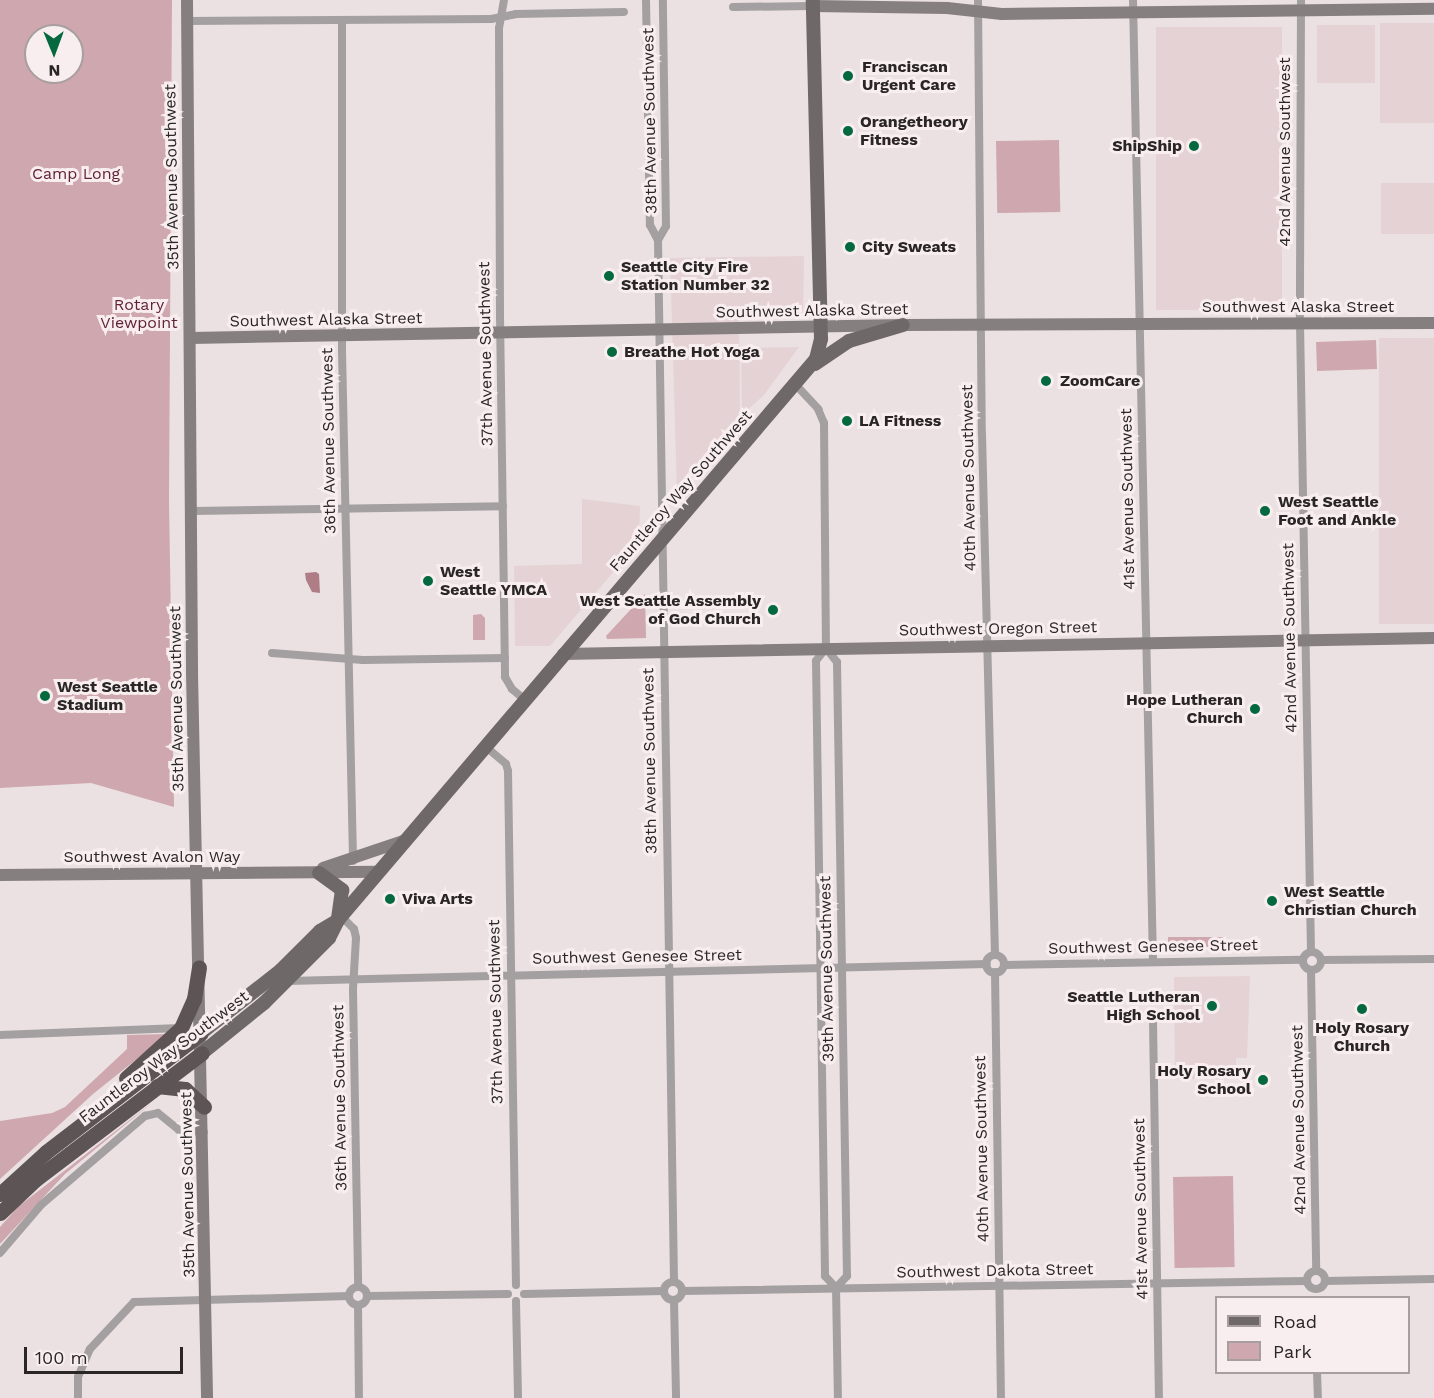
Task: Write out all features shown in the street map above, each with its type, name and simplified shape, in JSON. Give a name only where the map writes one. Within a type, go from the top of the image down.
[{"type":"highway","points":[[93,1115],[120,1082],[180,1028],[194,999],[199,967]]},
{"type":"highway","name":"Fauntleroy Way Southwest","points":[[0,1194],[93,1115],[201,1033]]},
{"type":"highway","name":"Fauntleroy Way Southwest","points":[[0,1213],[36,1179],[202,1053]]},
{"type":"highway","points":[[157,1086],[185,1089],[204,1107]]},
{"type":"main road","name":"Fauntleroy Way Southwest","points":[[202,1053],[288,981],[329,938],[339,918],[486,747],[562,654],[663,544],[811,367],[819,352],[821,327],[813,3]]},
{"type":"main road","points":[[811,367],[849,341],[903,325]]},
{"type":"main road","points":[[319,873],[342,890],[339,918]]},
{"type":"main road","name":"Fauntleroy Way Southwest","points":[[201,1033],[281,970],[320,931],[339,918]]},
{"type":"street","name":"35th Avenue Southwest","points":[[187,0],[196,873],[204,1107],[207,1398]]},
{"type":"street","name":"37th Avenue Southwest","points":[[504,0],[501,17],[500,333],[505,658],[509,685],[525,700]]},
{"type":"street","name":"38th Avenue Southwest","points":[[646,0],[650,225],[658,240],[657,330],[663,544],[674,1282]]},
{"type":"street","name":"38th Avenue Southwest","points":[[658,240],[666,226],[663,0]]},
{"type":"street","points":[[733,7],[813,3],[978,6],[1301,5],[1434,9]]},
{"type":"street","name":"42nd Avenue Southwest","points":[[1301,5],[1300,323],[1311,952]]},
{"type":"street","name":"40th Avenue Southwest","points":[[978,6],[980,325],[995,955]]},
{"type":"street","name":"41st Avenue Southwest","points":[[1133,6],[1153,962]]},
{"type":"street","points":[[187,21],[342,21],[624,12]]},
{"type":"street","name":"36th Avenue Southwest","points":[[342,21],[342,336],[353,861]]},
{"type":"street","name":"Southwest Alaska Street","points":[[191,339],[903,325],[1434,323]]},
{"type":"street","name":"39th Avenue Southwest","points":[[796,385],[818,409],[824,423],[826,648],[837,662],[847,1275],[836,1288],[838,1398]]},
{"type":"street","points":[[193,511],[503,506]]},
{"type":"street","name":"Southwest Oregon Street","points":[[562,654],[664,650],[1434,638]]},
{"type":"street","name":"39th Avenue Southwest","points":[[826,648],[816,661],[825,1276],[836,1288]]},
{"type":"street","points":[[272,653],[348,657],[505,658]]},
{"type":"street","name":"37th Avenue Southwest","points":[[486,747],[506,764],[508,771],[516,1285]]},
{"type":"street","name":"Southwest Avalon Way","points":[[305,873],[353,861],[407,840]]},
{"type":"street","points":[[346,873],[353,861]]},
{"type":"street","name":"Southwest Avalon Way","points":[[0,875],[379,872]]},
{"type":"street","name":"36th Avenue Southwest","points":[[339,918],[356,933],[356,977],[353,989],[358,1286]]},
{"type":"street","points":[[1321,960],[1318,967],[1311,970],[1303,960],[1311,952],[1321,960],[1434,958]]},
{"type":"street","points":[[995,955],[1004,965],[995,972],[987,964],[995,955]]},
{"type":"street","name":"Southwest Genesee Street","points":[[1004,965],[1303,960]]},
{"type":"street","name":"Southwest Genesee Street","points":[[288,981],[344,981],[356,977],[510,973],[987,964]]},
{"type":"street","name":"42nd Avenue Southwest","points":[[1311,970],[1316,1271]]},
{"type":"street","name":"40th Avenue Southwest","points":[[995,972],[1000,1398]]},
{"type":"street","name":"41st Avenue Southwest","points":[[1154,1020],[1159,1398]]},
{"type":"street","points":[[0,1035],[180,1028]]},
{"type":"street","points":[[0,1253],[41,1205],[145,1116],[158,1113],[179,1130],[204,1132]]},
{"type":"street","points":[[1316,1271],[1323,1273],[1325,1281],[1316,1293],[1307,1281],[1316,1271]]},
{"type":"street","points":[[1325,1281],[1434,1279]]},
{"type":"street","name":"Southwest Dakota Street","points":[[682,1291],[1307,1281]]},
{"type":"street","points":[[518,1398],[516,1301],[524,1293],[664,1291],[674,1282],[682,1291],[674,1300],[676,1398]]},
{"type":"street","points":[[508,1294],[516,1285],[524,1293]]},
{"type":"street","points":[[349,1296],[358,1286],[364,1288],[368,1296]]},
{"type":"street","points":[[664,1291],[667,1298],[674,1300]]},
{"type":"street","points":[[358,1305],[368,1296],[508,1294],[516,1301]]},
{"type":"street","points":[[78,1398],[78,1377],[86,1356],[134,1302],[349,1296],[358,1305],[359,1398]]},
{"type":"street","points":[[1317,1374],[1318,1398]]},
{"type":"shaded area","points":[[1380,23],[1434,23],[1434,123],[1380,123]]},
{"type":"shaded area","points":[[1317,25],[1375,25],[1375,83],[1317,83]]},
{"type":"shaded area","points":[[1156,27],[1282,27],[1282,310],[1156,310]]},
{"type":"shaded area","points":[[1381,183],[1434,183],[1434,234],[1381,234]]},
{"type":"shaded area","points":[[804,256],[803,313],[739,315],[740,414],[677,491],[670,258]]},
{"type":"shaded area","points":[[1379,338],[1434,338],[1434,624],[1379,624]]},
{"type":"shaded area","points":[[799,347],[764,395],[742,415],[741,348]]},
{"type":"shaded area","points":[[582,499],[640,506],[639,542],[550,646],[515,646],[514,566],[582,564]]},
{"type":"shaded area","points":[[305,573],[319,574],[320,593],[312,592],[306,580]]},
{"type":"shaded area","name":"Seattle Lutheran High School","points":[[1250,976],[1247,1058],[1236,1058],[1236,1079],[1175,1079],[1174,977]]},
{"type":"green space","points":[[0,0],[172,0],[169,501],[174,807],[91,783],[0,788]]},
{"type":"green space","points":[[1059,140],[1060,212],[997,213],[996,141]]},
{"type":"green space","points":[[1376,340],[1377,369],[1317,371],[1316,342]]},
{"type":"green space","points":[[645,594],[646,638],[607,639],[606,636]]},
{"type":"green space","points":[[481,614],[485,618],[485,640],[473,640],[473,615]]},
{"type":"green space","points":[[1168,937],[1224,937],[1224,947],[1168,947]]},
{"type":"green space","points":[[168,1034],[93,1094],[0,1179],[0,1121],[52,1113],[65,1107],[127,1049],[127,1035]]},
{"type":"green space","points":[[153,1102],[65,1174],[0,1244],[0,1227],[19,1206]]},
{"type":"green space","points":[[1233,1176],[1235,1267],[1175,1268],[1173,1177]]},
{"type":"place","name":"Franciscan Urgent Care","points":[[848,76]]},
{"type":"place","name":"Orangetheory Fitness","points":[[848,131]]},
{"type":"place","name":"ShipShip","points":[[1194,146]]},
{"type":"place","name":"City Sweats","points":[[850,247]]},
{"type":"place","name":"Seattle City Fire Station Number 32","points":[[609,276]]},
{"type":"place","name":"Breathe Hot Yoga","points":[[612,352]]},
{"type":"place","name":"ZoomCare","points":[[1046,381]]},
{"type":"place","name":"LA Fitness","points":[[847,421]]},
{"type":"place","name":"West Seattle Foot and Ankle","points":[[1265,511]]},
{"type":"place","name":"West Seattle YMCA","points":[[428,581]]},
{"type":"place","name":"West Seattle Assembly of God Church","points":[[773,610]]},
{"type":"place","name":"West Seattle Stadium","points":[[45,696]]},
{"type":"place","name":"Hope Lutheran Church","points":[[1255,709]]},
{"type":"place","name":"Viva Arts","points":[[390,899]]},
{"type":"place","name":"West Seattle Christian Church","points":[[1272,901]]},
{"type":"place","name":"Seattle Lutheran High School","points":[[1212,1006]]},
{"type":"place","name":"Holy Rosary Church","points":[[1362,1009]]},
{"type":"place","name":"Holy Rosary School","points":[[1263,1080]]},
{"type":"park label","name":"Camp Long","points":[[76,174]]},
{"type":"park label","name":"Rotary Viewpoint","points":[[139,314]]}]
